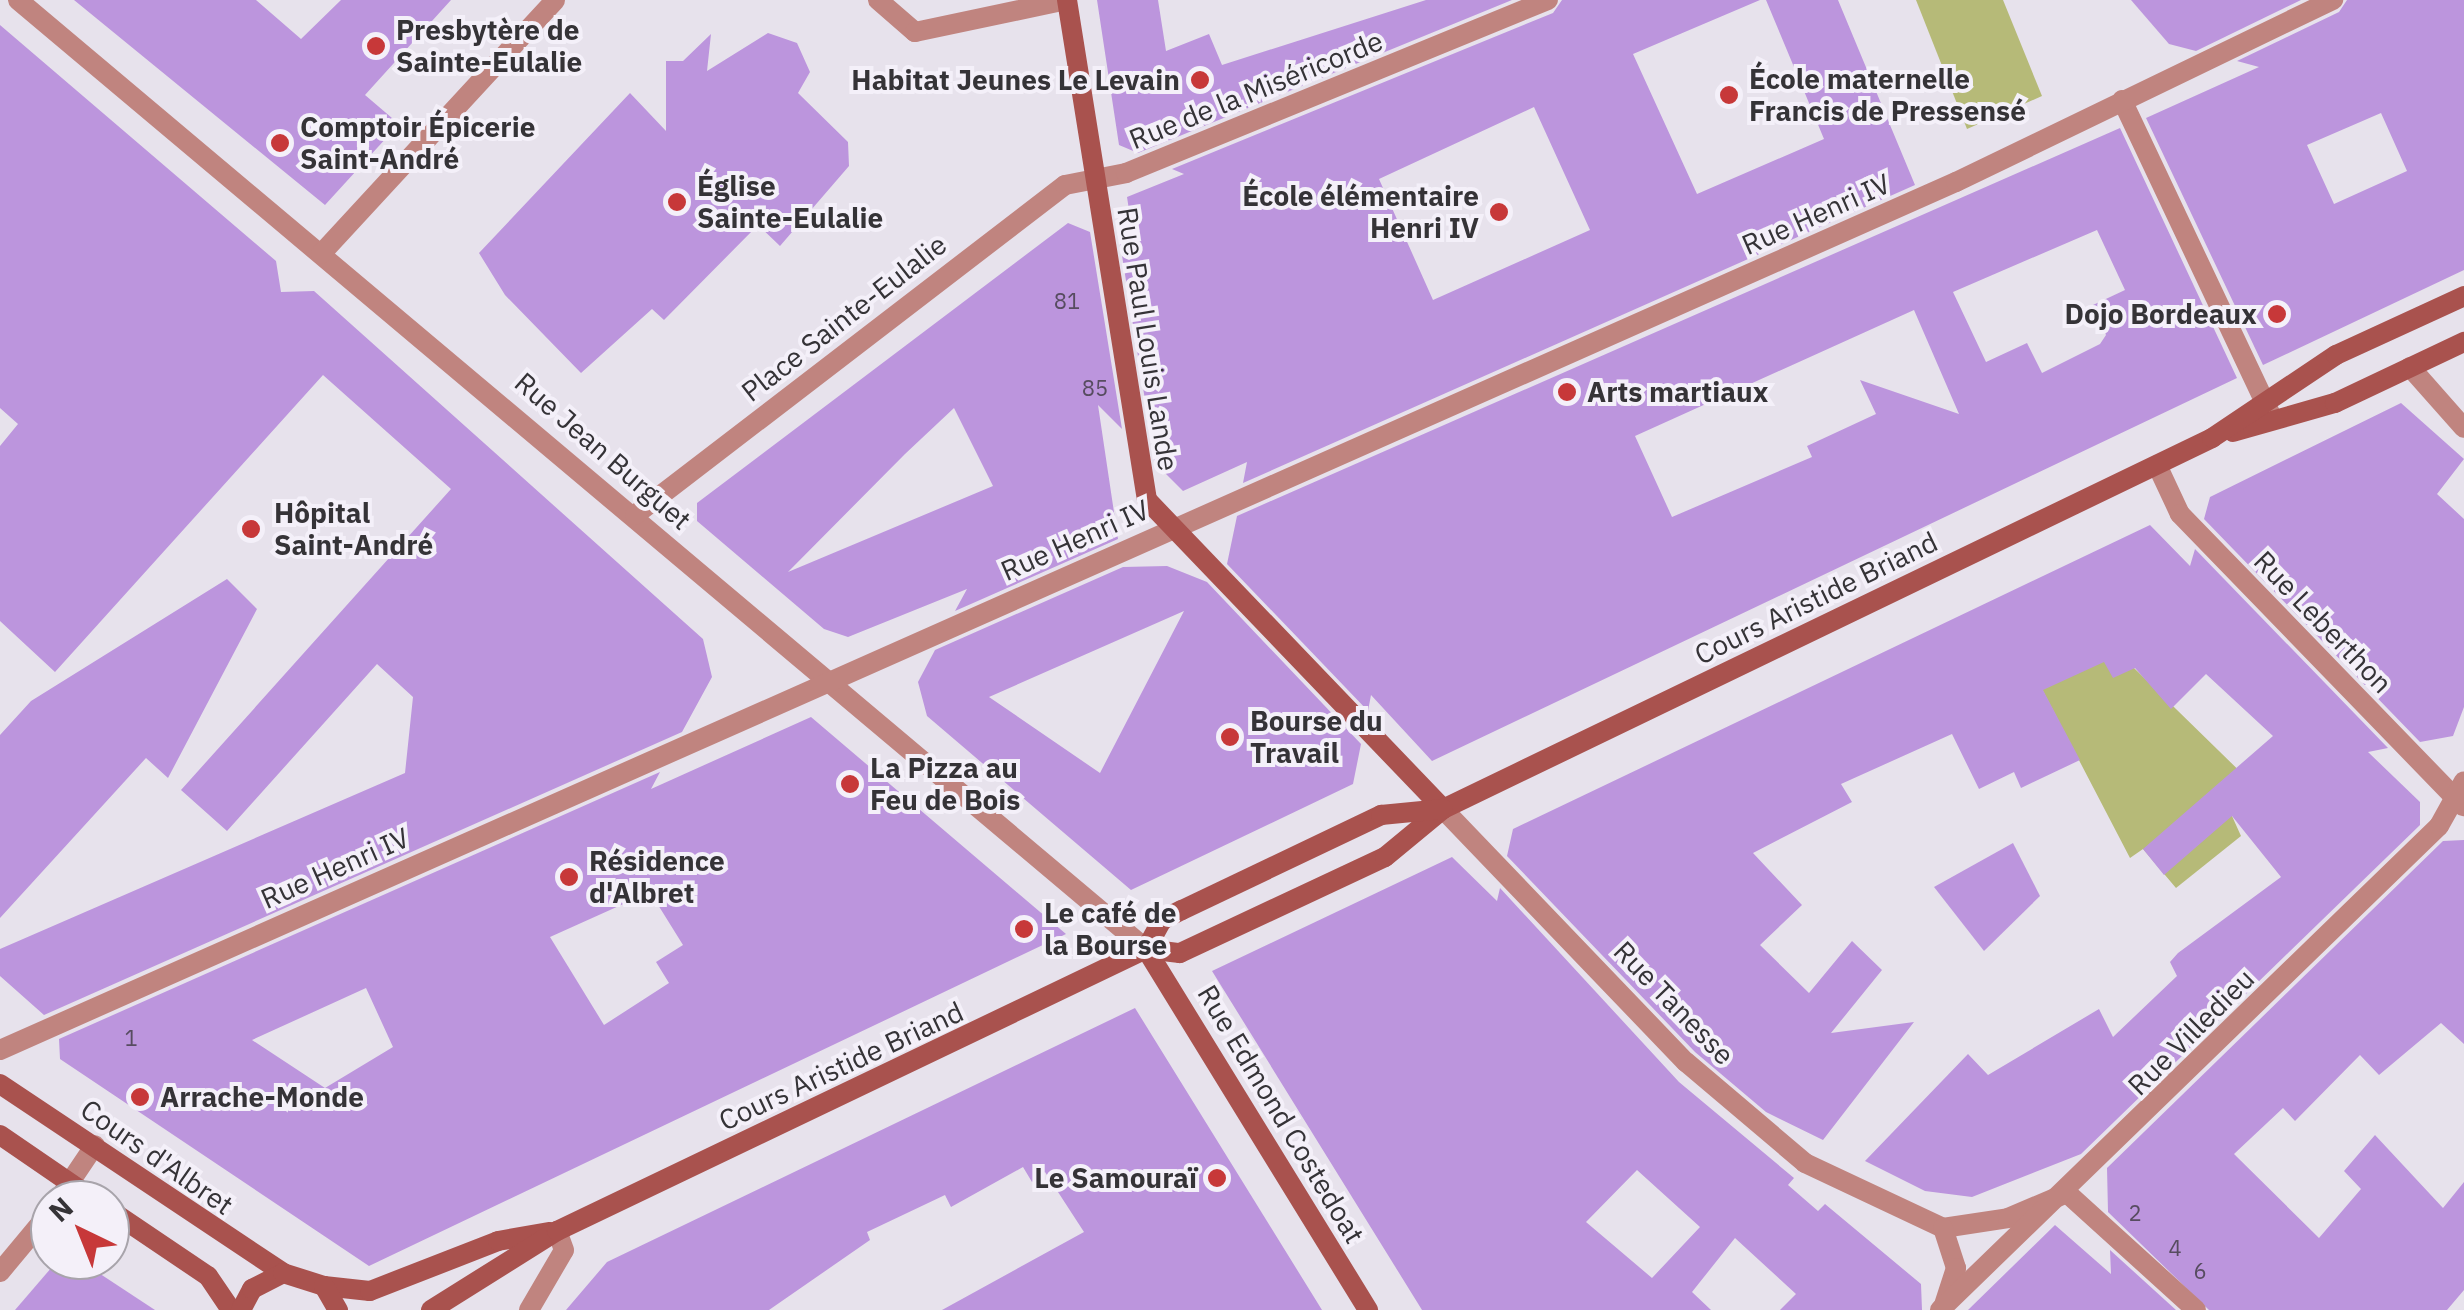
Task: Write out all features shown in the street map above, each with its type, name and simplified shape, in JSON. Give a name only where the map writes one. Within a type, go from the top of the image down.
[{"type":"main road","name":"Rue Paul Louis Lande","points":[[1067,0],[1138,468],[1148,500],[1443,809]]},
{"type":"main road","name":"Cours Aristide Briand","points":[[2270,412],[2336,355],[2464,296]]},
{"type":"main road","name":"Cours Aristide Briand","points":[[431,1310],[558,1230],[1146,948],[1199,945],[1400,849],[1443,809],[2212,438],[2270,412],[2410,368],[2464,342]]},
{"type":"main road","name":"Cours Aristide Briand","points":[[1146,948],[1162,920],[1381,815],[1443,809]]},
{"type":"main road","name":"Rue Edmond Costedoat","points":[[1146,948],[1368,1310]]},
{"type":"main road","name":"Cours d'Albret","points":[[0,1084],[283,1273],[324,1286]]},
{"type":"main road","points":[[0,1136],[50,1180]]},
{"type":"main road","points":[[130,1223],[208,1276],[231,1310]]},
{"type":"main road","name":"Cours Aristide Briand","points":[[324,1286],[370,1291],[498,1242],[558,1230]]},
{"type":"main road","points":[[241,1310],[252,1289],[283,1273]]},
{"type":"main road","points":[[324,1286],[338,1310]]},
{"type":"street","name":"Rue Jean Burguet","points":[[18,0],[834,681],[1146,948]]},
{"type":"street","points":[[322,254],[555,0]]},
{"type":"street","points":[[878,0],[915,32],[1067,0]]},
{"type":"street","name":"Rue de la Miséricorde","points":[[1094,180],[1548,0]]},
{"type":"street","name":"Rue Henri IV","points":[[0,1050],[834,681],[2122,100],[2333,0]]},
{"type":"street","points":[[2122,100],[2270,412]]},
{"type":"street","name":"Place Sainte-Eulalie","points":[[635,515],[1038,202],[1094,180]]},
{"type":"street","points":[[2410,368],[2464,428]]},
{"type":"street","name":"Rue Leberthon","points":[[2157,465],[2180,514],[2461,796]]},
{"type":"street","name":"Rue Villedieu","points":[[1940,1310],[2066,1193],[2440,826],[2461,796]]},
{"type":"street","name":"Rue Tanesse","points":[[1443,809],[1686,1062],[1805,1163],[1942,1228]]},
{"type":"street","points":[[72,1180],[95,1146]]},
{"type":"street","points":[[1940,1310],[1956,1268],[1942,1228],[2008,1218],[2066,1193],[2196,1310]]},
{"type":"street","points":[[529,1310],[564,1250],[558,1230]]},
{"type":"street","points":[[0,1272],[30,1236]]},
{"type":"green space","points":[[1916,0],[2003,0],[2042,96],[1967,129]]},
{"type":"green space","points":[[1995,599],[2134,668],[2260,791],[2232,816],[2241,836],[2176,888],[2143,849],[2130,858]]},
{"type":"building","points":[[74,0],[256,0],[301,39],[341,0],[451,0],[365,95],[399,124],[325,205]]},
{"type":"building","name":"Habitat Jeunes Le Levain","points":[[1097,0],[1158,0],[1166,51],[1209,34],[1222,65],[1426,0],[1512,0],[1138,153],[1119,145]]},
{"type":"building","points":[[1562,0],[1760,0],[1633,54],[1697,194],[1824,139],[1766,0],[1838,0],[1915,185],[1243,483],[1247,462],[1183,491],[1155,463],[1120,243],[1135,249],[1127,197],[1184,174],[1172,169],[1553,13]],"holes":[[[1534,107],[1590,230],[1433,300],[1379,179]]]},
{"type":"building","points":[[2131,0],[2301,0],[2196,51],[2169,44]]},
{"type":"building","points":[[2347,0],[2464,0],[2464,270],[2263,365],[2146,118],[2259,67],[2237,61],[2339,12]],"holes":[[[2381,113],[2407,171],[2334,204],[2307,145]]]},
{"type":"building","name":"Hôpital Saint-André","points":[[0,25],[276,261],[281,292],[314,291],[703,639],[712,677],[682,732],[44,1015],[0,976],[0,949],[405,773],[413,697],[377,664],[227,831],[181,790],[451,489],[323,375],[55,672],[0,621],[0,446],[18,424],[0,408]]},
{"type":"building","name":"Église Sainte-Eulalie","points":[[768,33],[797,43],[810,72],[798,93],[848,142],[849,166],[780,246],[758,225],[664,320],[652,309],[581,373],[505,295],[479,253],[630,93],[666,131],[666,61],[683,61],[711,34],[707,71]]},
{"type":"building","points":[[2120,128],[2237,378],[1432,761],[1371,695],[1368,711],[1227,564],[1237,516]],"holes":[[[2097,230],[2125,290],[2093,305],[2106,335],[2100,344],[2042,373],[2027,343],[1986,362],[1953,292]],[[1914,310],[1959,414],[1860,380],[1876,414],[1807,446],[1812,457],[1672,517],[1635,436]]]},
{"type":"building","points":[[1068,223],[1090,232],[1122,429],[1098,405],[1118,539],[955,611],[967,589],[848,637],[824,629],[697,521],[697,503]],"holes":[[[954,408],[993,486],[788,572]]]},
{"type":"building","points":[[2401,403],[2464,459],[2437,494],[2464,519],[2464,707],[2453,736],[2420,742],[2204,519],[2210,497]]},
{"type":"building","points":[[2150,525],[2190,566],[2195,549],[2388,748],[2368,752],[2420,802],[2420,825],[2081,1154],[1972,1197],[1925,1191],[1865,1161],[1968,1054],[1988,1075],[2099,1009],[2113,1037],[2177,976],[2170,962],[2178,953],[2281,877],[2232,816],[2164,875],[2143,849],[2273,736],[2206,674],[2171,709],[2135,668],[2113,678],[2104,662],[2043,690],[2080,760],[2021,788],[2014,772],[1979,789],[1952,734],[1841,784],[1852,802],[1753,853],[1802,905],[1760,945],[1809,993],[1852,941],[1882,970],[1831,1033],[1914,1022],[1823,1140],[1766,1112],[1695,1052],[1507,856],[1513,829]]},
{"type":"building","name":"Bourse du Travail","points":[[1167,566],[1207,582],[1361,744],[1353,784],[1131,890],[927,716],[918,682],[935,650],[1123,567]],"holes":[[[1184,611],[1100,773],[989,697]]]},
{"type":"building","points":[[227,579],[257,609],[168,778],[146,758],[0,918],[0,735],[31,701]]},
{"type":"building","points":[[811,717],[1066,934],[369,1266],[60,1059],[59,1039],[660,772],[651,789]],"holes":[[[650,892],[683,945],[656,962],[669,983],[604,1025],[550,937]],[[366,988],[393,1047],[325,1088],[252,1040]]]},
{"type":"building","points":[[2464,840],[2464,1044],[2441,1023],[2379,1075],[2360,1055],[2295,1121],[2283,1108],[2234,1154],[2319,1238],[2361,1189],[2344,1171],[2375,1135],[2443,1208],[2464,1182],[2464,1290],[2447,1310],[2209,1310],[2108,1212],[2107,1168],[2443,841]]},
{"type":"building","points":[[2013,843],[2040,896],[1984,951],[1934,887]]},
{"type":"building","points":[[1452,857],[1497,901],[1500,888],[1679,1082],[1794,1178],[1788,1185],[1818,1211],[1825,1204],[1921,1284],[1922,1310],[1780,1310],[1796,1294],[1735,1238],[1692,1292],[1711,1310],[1422,1310],[1212,971]],"holes":[[[1637,1170],[1700,1227],[1652,1278],[1586,1222]]]},
{"type":"building","points":[[1135,1008],[1322,1310],[942,1310],[1084,1232],[1045,1172],[1032,1182],[1023,1167],[951,1207],[945,1195],[867,1232],[870,1240],[769,1310],[566,1310],[607,1262]]},
{"type":"building","points":[[2055,1225],[2111,1274],[2110,1250],[2176,1310],[1968,1310]]},
{"type":"building","points":[[41,1280],[109,1280],[155,1310],[15,1310]]},
{"type":"place","name":"Presbytère de Sainte-Eulalie","points":[[376,46]]},
{"type":"place","name":"Habitat Jeunes Le Levain","points":[[1200,80]]},
{"type":"place","name":"École maternelle Francis de Pressensé","points":[[1729,95]]},
{"type":"place","name":"Comptoir Épicerie Saint-André","points":[[280,143]]},
{"type":"place","name":"Église Sainte-Eulalie","points":[[677,202]]},
{"type":"place","name":"École élémentaire Henri IV","points":[[1499,212]]},
{"type":"place","name":"Dojo Bordeaux","points":[[2277,314]]},
{"type":"place","name":"Arts martiaux","points":[[1567,392]]},
{"type":"place","name":"Hôpital Saint-André","points":[[251,529]]},
{"type":"place","name":"Bourse du Travail","points":[[1230,737]]},
{"type":"place","name":"La Pizza au Feu de Bois","points":[[850,784]]},
{"type":"place","name":"Résidence d'Albret","points":[[569,877]]},
{"type":"place","name":"Le café de la Bourse","points":[[1024,929]]},
{"type":"place","name":"Arrache-Monde","points":[[140,1097]]},
{"type":"place","name":"Le Samouraï","points":[[1217,1178]]}]
